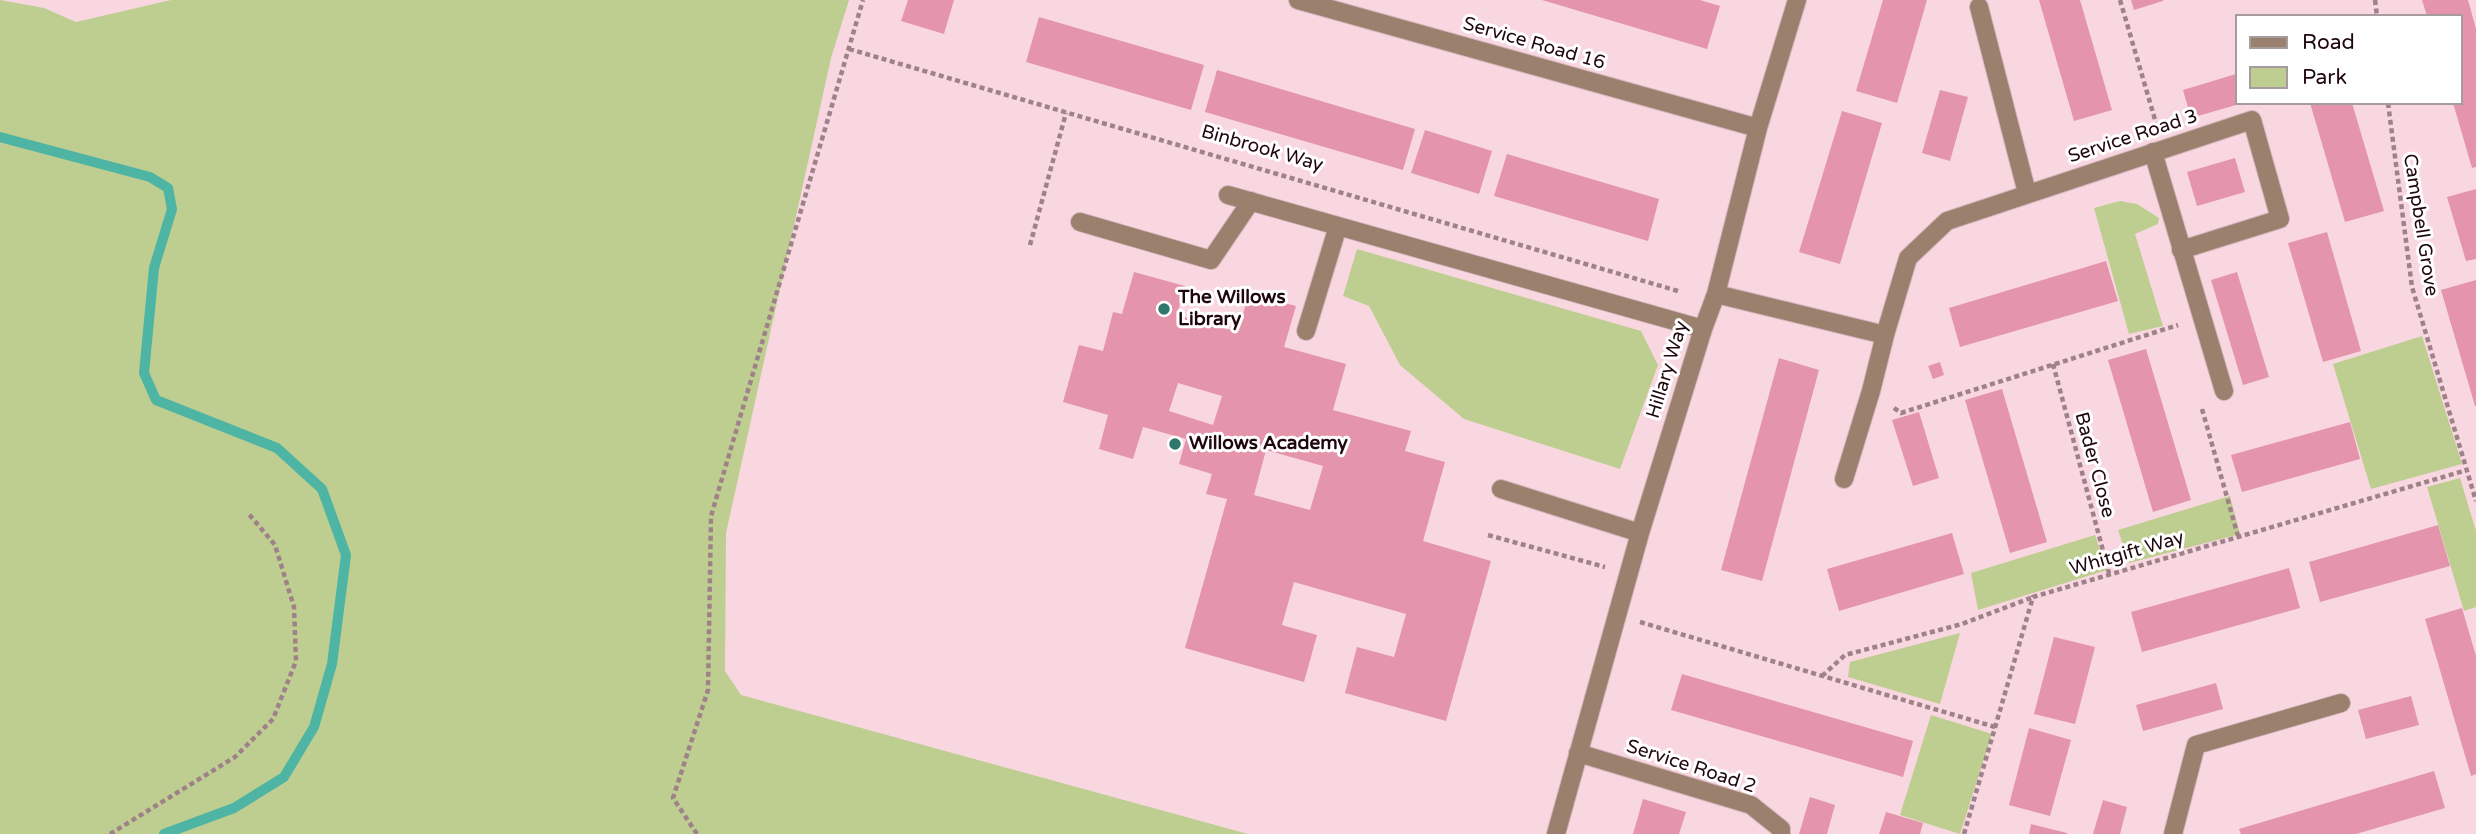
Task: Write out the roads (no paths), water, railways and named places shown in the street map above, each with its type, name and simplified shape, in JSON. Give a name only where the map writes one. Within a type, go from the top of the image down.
[{"type":"street","name":"Service Road 16","points":[[1298,0],[1758,128]]},
{"type":"street","name":"Hillary Way","points":[[1556,834],[1640,533],[1714,297],[1758,128],[1797,0]]},
{"type":"street","points":[[1979,7],[2027,193]]},
{"type":"street","name":"Service Road 3","points":[[1844,479],[1908,258],[1947,221],[2252,120],[2280,219],[2181,250]]},
{"type":"street","points":[[2159,150],[2181,250],[2224,391]]},
{"type":"street","points":[[1228,195],[1703,329]]},
{"type":"street","points":[[1080,222],[1211,260],[1251,201]]},
{"type":"street","points":[[1306,331],[1338,226]]},
{"type":"street","points":[[1714,297],[1885,335]]},
{"type":"street","points":[[1501,489],[1640,533]]},
{"type":"street","points":[[2173,834],[2196,745],[2342,703]]},
{"type":"street","name":"Service Road 2","points":[[1578,753],[1751,805],[1781,829],[1781,834]]},
{"type":"waterway","points":[[0,137],[150,177],[168,188],[172,209],[154,268],[144,373],[156,400],[277,448],[322,489],[346,555],[332,664],[314,727],[284,777],[234,808],[164,834]]},
{"type":"place","name":"The Willows Library","points":[[1164,309]]},
{"type":"place","name":"Willows Academy","points":[[1175,444]]}]
